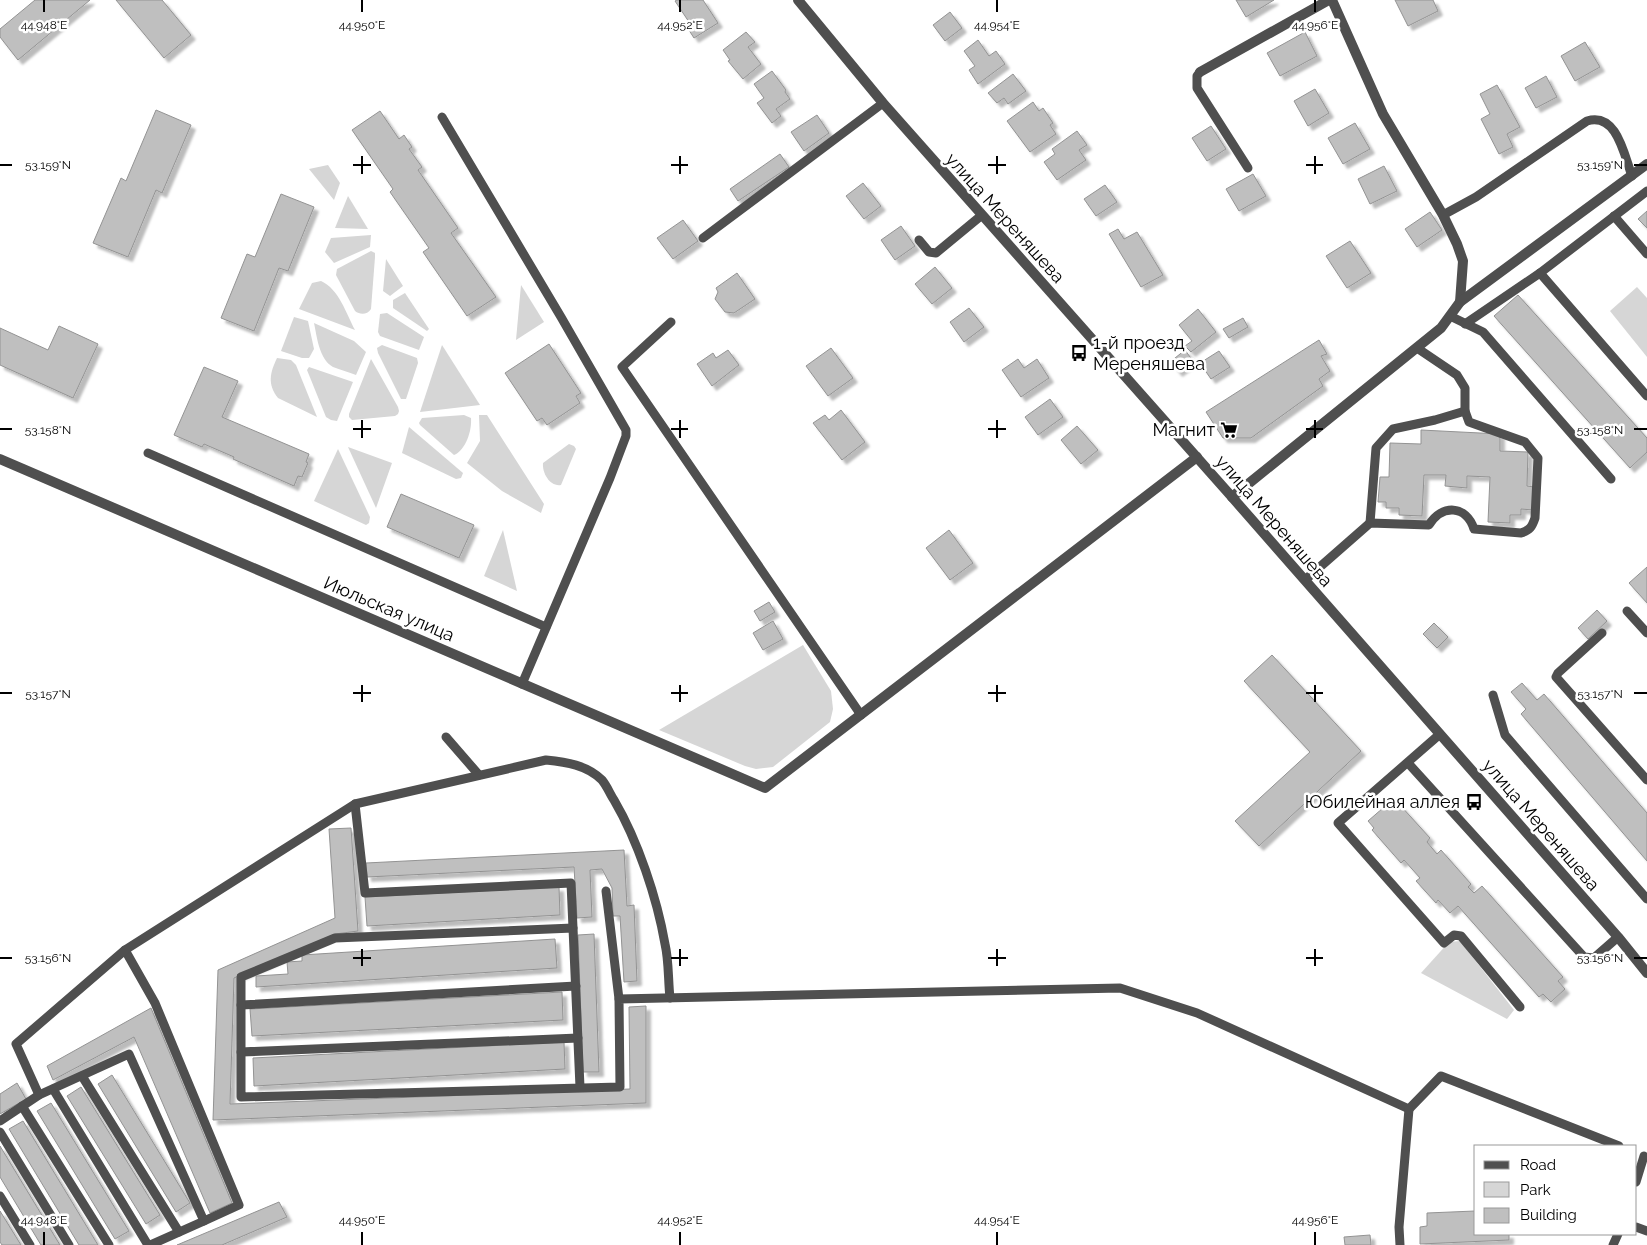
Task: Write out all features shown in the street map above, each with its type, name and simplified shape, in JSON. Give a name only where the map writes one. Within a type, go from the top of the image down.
[{"type":"street","name":"улица Мереняшева","points":[[798,0],[883,103],[1197,457],[1618,937],[1647,973]]},
{"type":"street","points":[[1200,72],[1329,0]]},
{"type":"street","points":[[1332,0],[1383,114],[1442,215],[1463,261],[1460,302]]},
{"type":"street","points":[[1232,497],[1441,328],[1460,302],[1647,164]]},
{"type":"street","points":[[861,715],[1197,457]]},
{"type":"street","name":"Июльская улица","points":[[0,459],[766,788],[861,715]]},
{"type":"lane","points":[[1200,72],[1197,76],[1197,88],[1248,168]]},
{"type":"lane","points":[[703,238],[883,103]]},
{"type":"lane","points":[[442,117],[626,429],[626,436],[610,478],[522,684]]},
{"type":"lane","points":[[1442,215],[1476,197],[1587,121],[1596,118],[1610,124],[1616,133],[1632,176]]},
{"type":"lane","points":[[1465,324],[1540,273],[1647,191]]},
{"type":"lane","points":[[920,240],[929,252],[936,254],[982,215]]},
{"type":"lane","points":[[1614,216],[1647,254]]},
{"type":"lane","points":[[1540,273],[1647,396]]},
{"type":"lane","points":[[1450,316],[1483,332],[1611,478]]},
{"type":"lane","points":[[671,322],[622,367],[861,715]]},
{"type":"lane","points":[[1305,580],[1370,523],[1429,525],[1434,517],[1442,511],[1455,510],[1465,514],[1474,529],[1521,533],[1528,531],[1532,526],[1535,518],[1538,458],[1525,442],[1469,422],[1465,412],[1465,388],[1456,375],[1417,348]]},
{"type":"lane","points":[[1370,523],[1376,448],[1392,429],[1465,412]]},
{"type":"lane","points":[[148,453],[546,627]]},
{"type":"lane","points":[[1627,611],[1647,633]]},
{"type":"lane","points":[[1602,633],[1558,673],[1556,677],[1647,780]]},
{"type":"lane","points":[[1493,695],[1505,734],[1647,899]]},
{"type":"lane","points":[[1440,734],[1338,823],[1444,943],[1454,935],[1461,936],[1520,1007]]},
{"type":"lane","points":[[446,737],[479,775]]},
{"type":"lane","points":[[40,1095],[16,1044],[125,950],[356,804],[546,760],[565,762],[585,768],[602,781],[620,812],[634,842],[654,900],[666,945],[670,998]]},
{"type":"lane","points":[[1408,763],[1584,957],[1594,958],[1618,937]]},
{"type":"lane","points":[[356,804],[365,893],[571,883],[580,1088]]},
{"type":"lane","points":[[573,928],[335,938],[241,976],[241,1097],[620,1087],[619,999],[606,891]]},
{"type":"lane","points":[[53,1089],[149,1245],[239,1205],[155,1003],[125,950]]},
{"type":"lane","points":[[241,1005],[576,986]]},
{"type":"lane","points":[[619,999],[1120,988],[1197,1013],[1409,1109]]},
{"type":"lane","points":[[242,1052],[578,1038]]},
{"type":"lane","points":[[0,1121],[40,1095],[129,1054],[204,1221]]},
{"type":"lane","points":[[82,1076],[179,1232]]},
{"type":"lane","points":[[1400,1245],[1399,1227],[1409,1109],[1442,1076],[1616,1145]]},
{"type":"lane","points":[[22,1106],[109,1245]]},
{"type":"lane","points":[[0,1132],[69,1245]]},
{"type":"lane","points":[[1637,1178],[1642,1155]]},
{"type":"lane","points":[[0,1196],[30,1245]]},
{"type":"green space","points":[[328,165],[340,183],[334,200],[309,169]]},
{"type":"green space","points":[[348,196],[368,229],[335,228]]},
{"type":"green space","points":[[371,235],[370,247],[334,263],[325,252],[331,238]]},
{"type":"green space","points":[[371,251],[375,253],[375,257],[371,309],[361,314],[355,311],[336,275],[337,269]]},
{"type":"green space","points":[[386,259],[403,286],[390,296],[383,291]]},
{"type":"green space","points":[[321,281],[333,290],[355,330],[299,309],[312,283]]},
{"type":"green space","points":[[521,285],[544,322],[516,340]]},
{"type":"green space","points":[[1637,287],[1647,298],[1647,357],[1610,311]]},
{"type":"green space","points":[[405,293],[429,329],[427,331],[393,308],[393,300]]},
{"type":"green space","points":[[387,313],[424,337],[419,350],[380,336],[378,332],[380,314]]},
{"type":"green space","points":[[294,317],[308,321],[314,349],[309,358],[302,358],[281,351]]},
{"type":"green space","points":[[314,323],[354,341],[366,352],[356,375],[333,367],[328,363],[319,347]]},
{"type":"green space","points":[[382,345],[417,358],[418,363],[406,399],[401,399],[378,353],[377,348]]},
{"type":"green space","points":[[442,345],[480,405],[420,412]]},
{"type":"green space","points":[[277,358],[291,360],[296,365],[317,417],[278,398],[271,383]]},
{"type":"green space","points":[[371,359],[399,411],[395,416],[352,420],[349,414]]},
{"type":"green space","points":[[309,367],[353,382],[337,421],[326,417],[307,370]]},
{"type":"green space","points":[[464,415],[471,418],[469,434],[462,449],[454,455],[419,423],[422,418]]},
{"type":"green space","points":[[479,415],[487,415],[544,504],[541,513],[502,491],[467,463],[480,441]]},
{"type":"green space","points":[[409,427],[463,473],[461,478],[456,479],[402,453]]},
{"type":"green space","points":[[569,444],[576,449],[561,485],[553,484],[545,475],[543,463]]},
{"type":"green space","points":[[348,447],[392,463],[376,508]]},
{"type":"green space","points":[[338,449],[370,517],[369,523],[366,525],[314,501]]},
{"type":"green space","points":[[503,530],[517,591],[484,576]]},
{"type":"green space","points":[[803,645],[831,691],[833,709],[830,722],[773,767],[756,769],[745,766],[659,730]]},
{"type":"green space","points":[[1460,941],[1514,1010],[1507,1019],[1421,973],[1449,942]]},
{"type":"building","points":[[35,0],[90,0],[18,60],[0,37],[0,29]]},
{"type":"building","points":[[116,0],[162,0],[191,35],[164,58]]},
{"type":"building","points":[[703,0],[718,23],[694,38],[685,24],[689,22],[675,1]]},
{"type":"building","points":[[1236,0],[1274,0],[1246,17]]},
{"type":"building","points":[[1395,0],[1433,0],[1438,11],[1408,26]]},
{"type":"building","points":[[950,12],[962,28],[945,41],[933,25]]},
{"type":"building","points":[[746,32],[755,42],[748,47],[761,64],[743,79],[728,61],[730,60],[723,50]]},
{"type":"building","points":[[1305,32],[1317,56],[1280,76],[1267,53]]},
{"type":"building","points":[[978,40],[989,56],[996,51],[1005,64],[978,84],[969,70],[975,66],[964,51]]},
{"type":"building","points":[[1585,42],[1600,67],[1575,81],[1561,56]]},
{"type":"building","points":[[772,71],[786,90],[785,92],[790,99],[776,109],[781,116],[772,123],[757,103],[764,98],[754,84]]},
{"type":"building","points":[[1013,74],[1026,91],[1008,104],[1004,98],[997,103],[988,93]]},
{"type":"building","points":[[1546,76],[1557,97],[1536,108],[1525,88]]},
{"type":"building","points":[[1497,85],[1520,127],[1507,134],[1513,147],[1499,154],[1481,119],[1490,114],[1480,94]]},
{"type":"building","points":[[1315,89],[1329,113],[1308,126],[1294,101]]},
{"type":"building","points":[[1033,102],[1039,111],[1043,108],[1053,123],[1050,125],[1056,134],[1030,152],[1007,121]]},
{"type":"building","points":[[156,110],[191,125],[162,193],[156,190],[128,257],[93,243],[121,178],[126,181]]},
{"type":"building","points":[[380,111],[399,139],[404,135],[412,147],[409,149],[422,167],[418,170],[458,228],[451,233],[496,297],[467,316],[423,252],[429,248],[390,192],[393,189],[352,130]]},
{"type":"building","points":[[817,115],[829,133],[804,151],[791,132]]},
{"type":"building","points":[[1355,123],[1370,149],[1343,164],[1328,138]]},
{"type":"building","points":[[1211,126],[1226,149],[1207,161],[1192,138]]},
{"type":"building","points":[[1077,131],[1087,145],[1079,150],[1086,160],[1057,180],[1044,162],[1055,154],[1052,149]]},
{"type":"building","points":[[780,154],[789,167],[738,201],[730,189]]},
{"type":"building","points":[[1384,166],[1397,191],[1370,204],[1358,179]]},
{"type":"building","points":[[1253,174],[1266,196],[1239,211],[1226,189]]},
{"type":"building","points":[[863,183],[881,206],[864,219],[846,196]]},
{"type":"building","points":[[1105,185],[1117,202],[1096,216],[1084,199]]},
{"type":"building","points":[[281,194],[314,207],[288,271],[279,268],[254,331],[221,318],[247,254],[255,257]]},
{"type":"building","points":[[1647,211],[1647,228],[1638,219]]},
{"type":"building","points":[[1430,212],[1442,230],[1417,247],[1405,229]]},
{"type":"building","points":[[683,220],[698,241],[673,259],[657,238]]},
{"type":"building","points":[[901,226],[915,246],[895,260],[881,240]]},
{"type":"building","points":[[1118,229],[1124,239],[1137,232],[1163,275],[1141,287],[1109,234]]},
{"type":"building","points":[[1350,241],[1371,273],[1347,288],[1326,256]]},
{"type":"building","points":[[935,267],[952,288],[932,304],[915,284]]},
{"type":"building","points":[[737,273],[755,299],[734,313],[725,312],[715,299],[718,292],[716,288]]},
{"type":"building","points":[[1518,295],[1647,438],[1647,452],[1630,468],[1494,316]]},
{"type":"building","points":[[969,308],[984,327],[964,342],[950,322]]},
{"type":"building","points":[[1198,309],[1216,332],[1191,352],[1185,346],[1192,341],[1179,325]]},
{"type":"building","points":[[1243,318],[1248,327],[1229,338],[1223,329]]},
{"type":"building","points":[[59,326],[98,344],[73,398],[0,365],[0,328],[48,350]]},
{"type":"building","points":[[1319,340],[1327,354],[1321,356],[1330,371],[1319,379],[1323,386],[1251,438],[1223,438],[1206,412]]},
{"type":"building","points":[[549,344],[581,393],[576,396],[580,403],[547,425],[542,418],[537,421],[505,373]]},
{"type":"building","points":[[831,348],[853,378],[828,396],[806,366]]},
{"type":"building","points":[[728,350],[739,365],[712,386],[697,364],[713,353],[716,358]]},
{"type":"building","points":[[1185,350],[1193,361],[1178,372],[1170,362]]},
{"type":"building","points":[[1219,351],[1230,367],[1211,379],[1200,363]]},
{"type":"building","points":[[1018,359],[1024,368],[1037,359],[1049,378],[1021,397],[1002,370]]},
{"type":"building","points":[[204,367],[238,381],[222,417],[309,454],[306,462],[308,463],[302,477],[298,476],[294,486],[204,444],[202,447],[174,435]]},
{"type":"building","points":[[1050,399],[1063,417],[1038,435],[1025,417]]},
{"type":"building","points":[[841,410],[865,442],[842,460],[813,423],[825,415],[829,420]]},
{"type":"building","points":[[1077,426],[1098,450],[1081,464],[1061,440]]},
{"type":"building","points":[[1421,430],[1500,434],[1500,451],[1528,452],[1527,486],[1534,487],[1533,510],[1521,509],[1521,515],[1510,515],[1510,523],[1488,522],[1490,477],[1467,476],[1467,488],[1445,486],[1446,475],[1424,475],[1422,516],[1399,515],[1399,508],[1386,508],[1386,502],[1378,502],[1380,477],[1389,477],[1390,443],[1421,444]]},
{"type":"building","points":[[401,494],[474,525],[459,558],[387,527]]},
{"type":"building","points":[[949,530],[973,563],[950,580],[926,548]]},
{"type":"building","points":[[1647,567],[1647,603],[1629,583]]},
{"type":"building","points":[[769,602],[775,612],[760,621],[754,611]]},
{"type":"building","points":[[1597,610],[1607,621],[1588,639],[1578,628]]},
{"type":"building","points":[[773,621],[783,639],[763,650],[753,633]]},
{"type":"building","points":[[1434,623],[1448,637],[1437,648],[1423,634]]},
{"type":"building","points":[[1272,655],[1361,751],[1259,846],[1235,821],[1310,752],[1244,681]]},
{"type":"building","points":[[1522,683],[1537,700],[1544,694],[1647,813],[1647,861],[1521,714],[1526,709],[1511,692]]},
{"type":"building","points":[[1391,801],[1397,808],[1400,805],[1430,838],[1427,842],[1437,854],[1441,850],[1471,884],[1468,887],[1474,893],[1482,886],[1563,977],[1558,981],[1565,989],[1551,1002],[1543,994],[1539,997],[1458,906],[1450,913],[1438,900],[1436,903],[1416,881],[1420,878],[1404,860],[1401,863],[1372,830],[1374,828],[1368,821]]},
{"type":"building","points":[[351,828],[358,931],[335,934],[234,978],[230,1104],[630,1089],[629,1007],[646,1006],[646,1103],[213,1120],[218,970],[335,918],[329,829]]},
{"type":"building","points":[[624,850],[627,906],[634,905],[637,981],[624,982],[620,916],[613,916],[612,888],[602,869],[590,870],[592,917],[577,918],[574,867],[367,877],[366,863]]},
{"type":"building","points":[[559,887],[560,915],[367,926],[365,897]]},
{"type":"building","points":[[594,934],[599,1072],[583,1072],[578,935]]},
{"type":"building","points":[[555,939],[557,968],[256,987],[256,976],[288,974],[287,962],[302,961],[302,955]]},
{"type":"building","points":[[562,992],[563,1020],[252,1036],[250,1009]]},
{"type":"building","points":[[151,1008],[232,1203],[210,1213],[134,1037],[53,1080],[47,1066]]},
{"type":"building","points":[[564,1042],[565,1069],[254,1086],[253,1058]]},
{"type":"building","points":[[112,1075],[190,1203],[176,1212],[98,1084]]},
{"type":"building","points":[[17,1083],[26,1099],[0,1114],[0,1094]]},
{"type":"building","points":[[81,1087],[160,1215],[146,1224],[67,1096]]},
{"type":"building","points":[[51,1103],[129,1231],[115,1239],[37,1111]]},
{"type":"building","points":[[23,1121],[98,1245],[79,1245],[9,1129]]},
{"type":"building","points":[[0,1146],[60,1245],[41,1245],[0,1177]]},
{"type":"building","points":[[279,1202],[287,1217],[222,1245],[177,1245]]},
{"type":"building","points":[[0,1211],[21,1245],[2,1245],[0,1242]]},
{"type":"building","points":[[1474,1211],[1474,1235],[1509,1235],[1509,1240],[1420,1244],[1420,1227],[1427,1226],[1427,1213]]},
{"type":"building","points":[[1370,1235],[1371,1245],[1345,1245],[1344,1237]]},
{"type":"place","name":"1-й проезд Мереняшева","points":[[1079,353]]},
{"type":"place","name":"Магнит","points":[[1229,430]]},
{"type":"place","name":"Юбилейная аллея","points":[[1474,802]]}]
